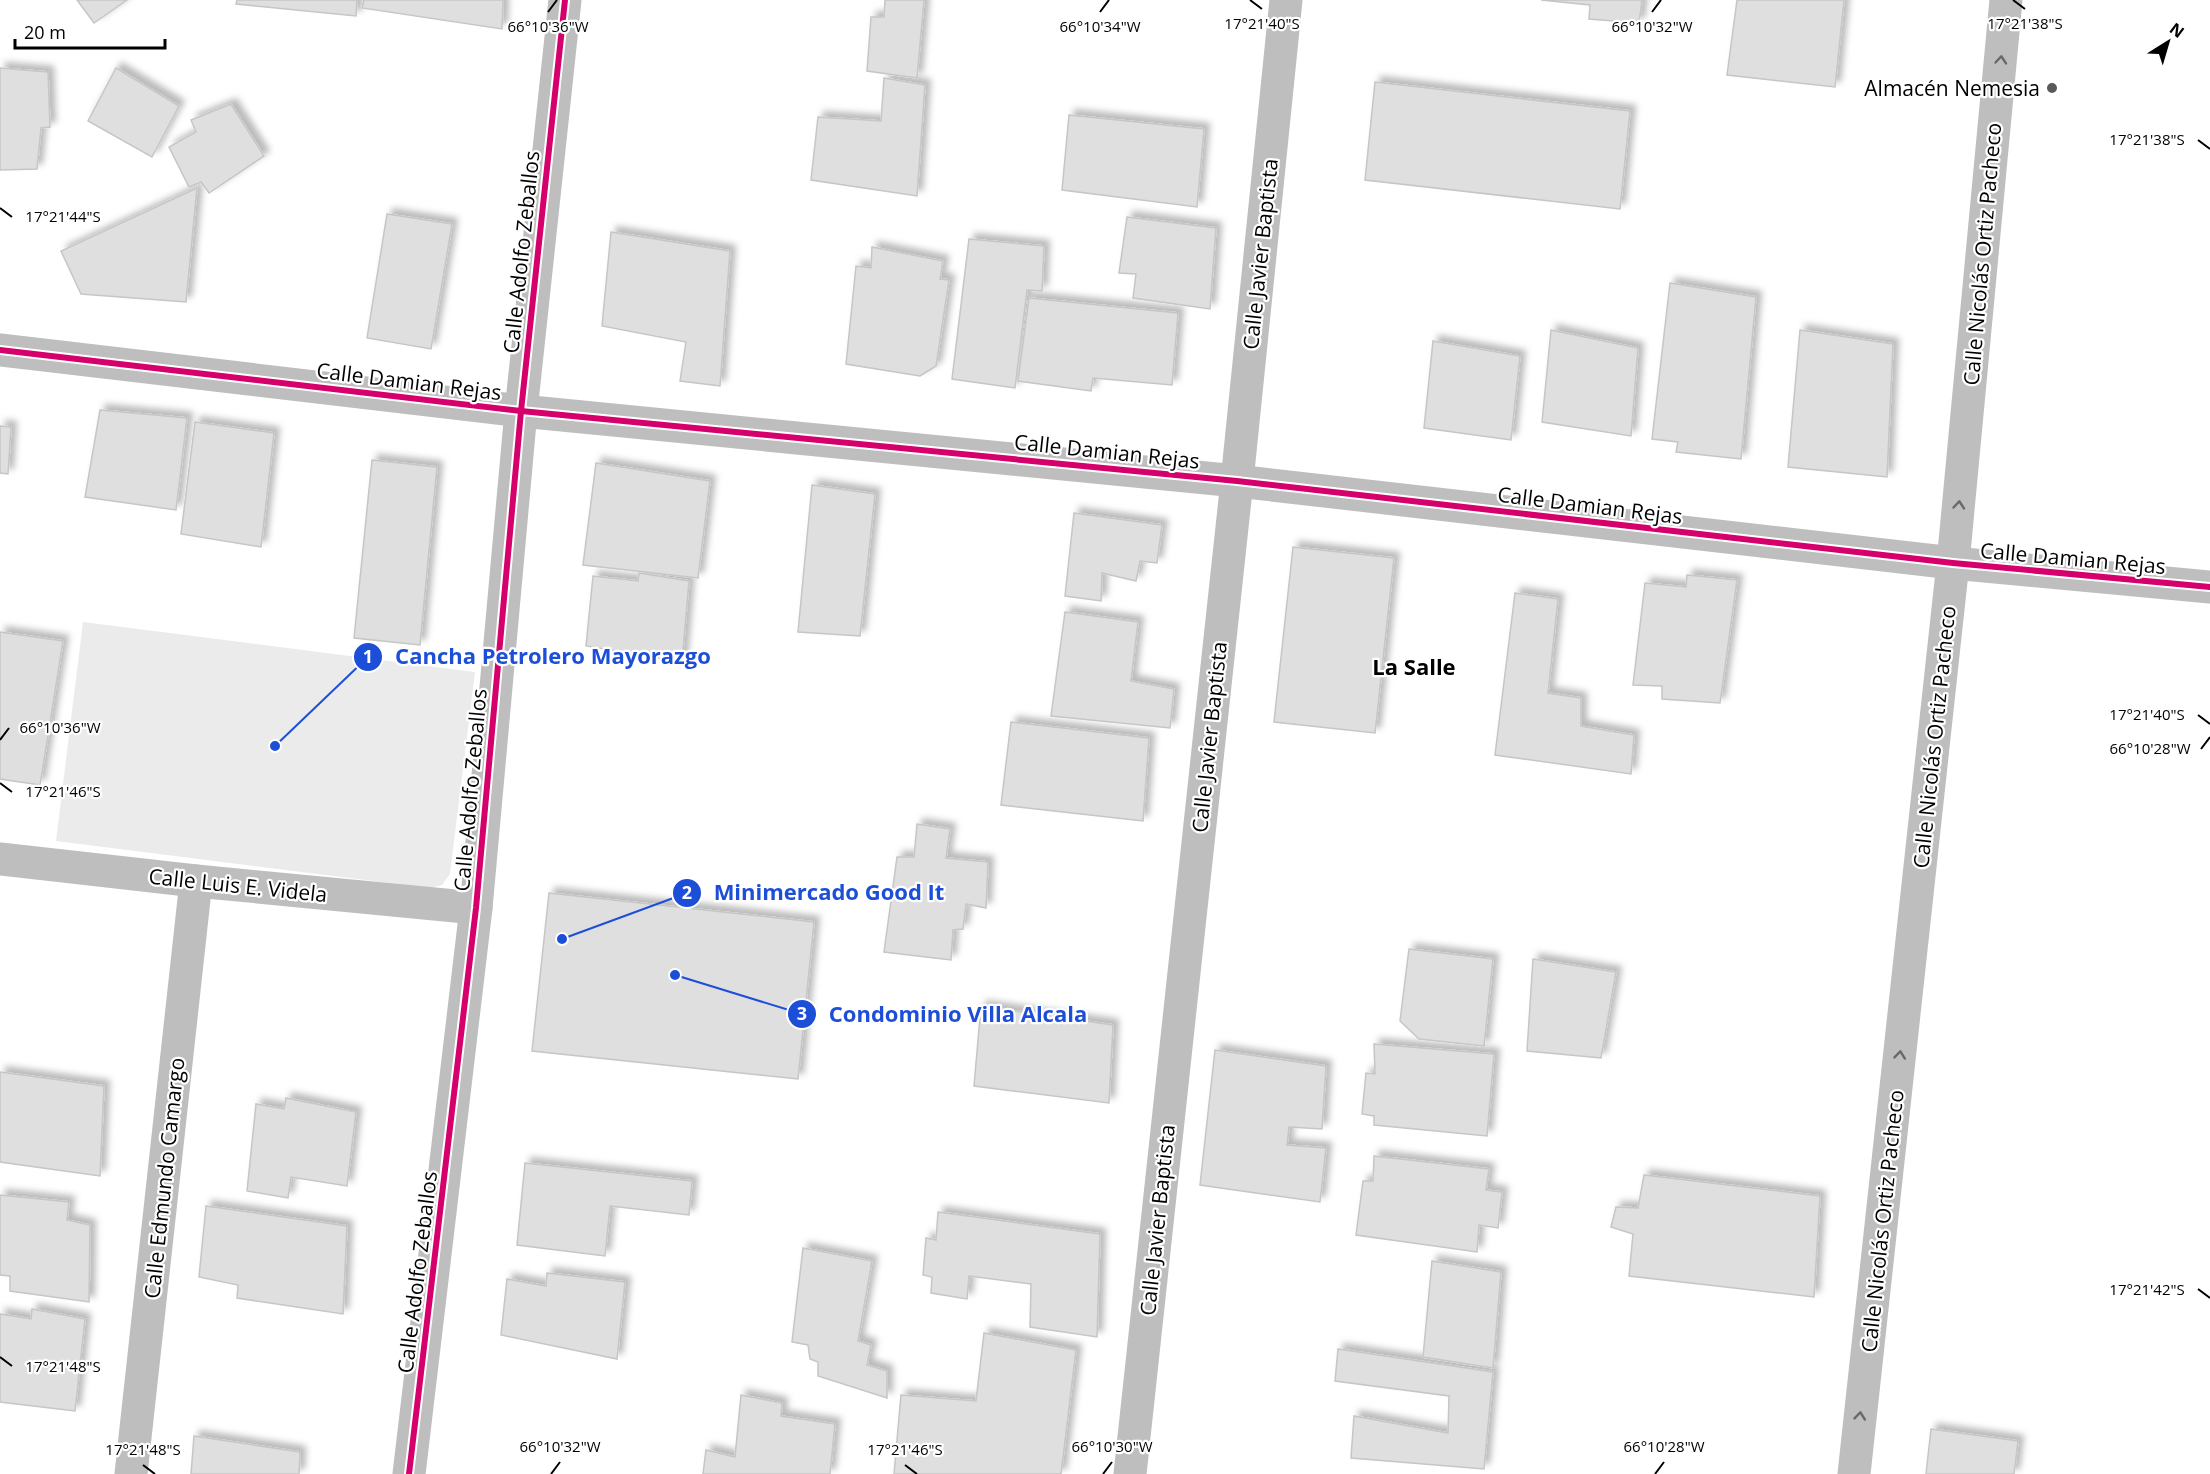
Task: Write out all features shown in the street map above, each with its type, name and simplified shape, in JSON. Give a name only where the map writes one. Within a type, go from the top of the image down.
[{"type":"street","name":"Calle Adolfo Zeballos","points":[[410,1474],[476,908],[521,411],[565,0]]},
{"type":"street","name":"Calle Javier Baptista","points":[[1130,1474],[1237,481],[1286,0]]},
{"type":"street","name":"Calle Nicolás Ortiz Pacheco","points":[[1854,1474],[1953,563],[2006,0]]},
{"type":"street","name":"Calle Damian Rejas","points":[[0,350],[521,411],[1237,481],[1953,563],[2210,587]]},
{"type":"street","name":"Calle Luis E. Videla","points":[[0,859],[196,881],[476,908]]},
{"type":"street","name":"Calle Edmundo Camargo","points":[[131,1474],[196,881]]},
{"type":"shaded area","points":[[83,622],[475,672],[450,874],[442,885],[429,888],[56,841]]},
{"type":"building","points":[[77,0],[127,0],[94,23]]},
{"type":"building","points":[[237,0],[357,0],[356,16],[236,4]]},
{"type":"building","points":[[364,0],[503,0],[502,29],[362,8]]},
{"type":"building","points":[[885,0],[924,0],[917,78],[867,71],[871,17],[884,17]]},
{"type":"building","points":[[1541,0],[1642,0],[1639,23],[1589,19],[1590,5]]},
{"type":"building","points":[[1737,0],[1844,0],[1835,87],[1727,75]]},
{"type":"building","points":[[0,68],[48,72],[50,127],[41,128],[37,169],[0,170]]},
{"type":"building","points":[[116,68],[179,106],[152,157],[88,121]]},
{"type":"building","points":[[884,78],[925,85],[917,196],[811,180],[818,117],[881,121]]},
{"type":"building","points":[[1375,82],[1630,111],[1620,209],[1365,180]]},
{"type":"building","points":[[231,104],[264,156],[209,193],[201,182],[189,187],[169,147],[196,132],[191,120]]},
{"type":"building","points":[[1069,115],[1204,129],[1197,207],[1062,190]]},
{"type":"building","points":[[197,188],[186,302],[81,294],[61,251]]},
{"type":"building","points":[[387,214],[452,224],[431,349],[367,338]]},
{"type":"building","points":[[1127,217],[1216,228],[1210,309],[1133,298],[1136,274],[1119,273]]},
{"type":"building","points":[[611,232],[730,251],[720,386],[680,381],[686,342],[602,326]]},
{"type":"building","points":[[969,239],[1044,246],[1042,291],[1027,290],[1015,388],[952,379]]},
{"type":"building","points":[[872,247],[943,261],[940,279],[949,280],[936,366],[920,376],[846,364],[856,266],[871,268]]},
{"type":"building","points":[[1670,283],[1756,297],[1741,459],[1676,452],[1678,442],[1652,439]]},
{"type":"building","points":[[1029,298],[1178,313],[1172,385],[1093,378],[1091,391],[1018,381]]},
{"type":"building","points":[[1551,330],[1638,348],[1631,436],[1542,422]]},
{"type":"building","points":[[1800,330],[1893,344],[1887,477],[1788,467]]},
{"type":"building","points":[[1433,341],[1520,356],[1511,440],[1424,428]]},
{"type":"building","points":[[100,410],[187,418],[176,510],[85,497]]},
{"type":"building","points":[[195,422],[274,433],[261,547],[181,534]]},
{"type":"building","points":[[0,426],[11,427],[8,474],[0,473]]},
{"type":"building","points":[[372,460],[437,467],[420,645],[354,638]]},
{"type":"building","points":[[596,463],[710,481],[698,578],[583,565]]},
{"type":"building","points":[[812,485],[875,494],[860,636],[798,632]]},
{"type":"building","points":[[1074,513],[1162,525],[1157,563],[1140,561],[1136,581],[1102,573],[1101,601],[1065,596]]},
{"type":"building","points":[[1293,547],[1394,558],[1375,733],[1274,722]]},
{"type":"building","points":[[639,573],[689,581],[682,662],[586,646],[593,576],[638,581]]},
{"type":"building","points":[[1687,575],[1737,580],[1720,703],[1662,699],[1662,686],[1633,685],[1645,583],[1686,587]]},
{"type":"building","points":[[1515,593],[1558,599],[1548,693],[1581,698],[1581,726],[1634,735],[1631,774],[1495,755]]},
{"type":"building","points":[[1065,612],[1138,622],[1131,681],[1174,689],[1170,728],[1051,716]]},
{"type":"building","points":[[0,632],[63,641],[40,785],[0,779]]},
{"type":"building","points":[[1011,722],[1149,738],[1143,821],[1001,805]]},
{"type":"building","points":[[917,824],[950,829],[946,858],[988,862],[986,908],[966,904],[963,929],[953,930],[951,960],[884,952],[897,857],[914,857]]},
{"type":"building","points":[[549,893],[814,922],[798,1079],[532,1051]]},
{"type":"building","points":[[1409,949],[1493,959],[1484,1046],[1419,1039],[1400,1021]]},
{"type":"building","points":[[1533,959],[1616,972],[1601,1058],[1527,1051]]},
{"type":"building","points":[[981,1006],[1113,1025],[1109,1103],[974,1086]]},
{"type":"building","points":[[1374,1044],[1494,1054],[1487,1136],[1374,1125],[1374,1116],[1362,1114],[1366,1073],[1375,1074]]},
{"type":"building","points":[[1215,1050],[1326,1066],[1322,1129],[1289,1127],[1287,1145],[1326,1148],[1320,1202],[1200,1185]]},
{"type":"building","points":[[0,1072],[104,1086],[100,1176],[0,1162]]},
{"type":"building","points":[[286,1098],[356,1112],[347,1186],[291,1177],[288,1198],[247,1191],[256,1104],[284,1109]]},
{"type":"building","points":[[1374,1156],[1489,1169],[1486,1190],[1502,1192],[1498,1228],[1479,1225],[1477,1252],[1356,1235],[1363,1181],[1373,1181]]},
{"type":"building","points":[[525,1163],[692,1181],[689,1215],[610,1206],[605,1256],[517,1245]]},
{"type":"building","points":[[1644,1175],[1820,1196],[1814,1297],[1629,1276],[1633,1234],[1611,1227],[1616,1207],[1638,1208]]},
{"type":"building","points":[[0,1195],[69,1202],[67,1220],[90,1225],[89,1302],[10,1291],[10,1276],[0,1275]]},
{"type":"building","points":[[206,1206],[347,1226],[343,1314],[237,1298],[238,1285],[199,1277]]},
{"type":"building","points":[[938,1212],[1100,1234],[1097,1337],[1030,1327],[1031,1284],[969,1276],[967,1299],[931,1293],[932,1277],[923,1275],[926,1238],[936,1240]]},
{"type":"building","points":[[803,1248],[872,1261],[858,1341],[871,1345],[867,1365],[887,1371],[887,1398],[818,1376],[818,1362],[810,1359],[808,1345],[792,1342]]},
{"type":"building","points":[[1432,1261],[1501,1272],[1493,1368],[1423,1357]]},
{"type":"building","points":[[547,1273],[625,1282],[617,1359],[501,1335],[507,1279],[546,1286]]},
{"type":"building","points":[[32,1309],[85,1319],[75,1411],[0,1402],[0,1314],[31,1319]]},
{"type":"building","points":[[984,1333],[1076,1350],[1061,1474],[894,1474],[901,1395],[976,1401]]},
{"type":"building","points":[[1338,1349],[1493,1372],[1484,1469],[1351,1458],[1354,1416],[1448,1433],[1449,1396],[1335,1381]]},
{"type":"building","points":[[741,1395],[782,1403],[781,1416],[835,1424],[830,1474],[703,1474],[706,1450],[735,1457]]},
{"type":"building","points":[[1931,1429],[2018,1441],[2014,1474],[1926,1474]]},
{"type":"building","points":[[194,1436],[300,1452],[299,1474],[191,1474]]},
{"type":"cycle path","points":[[409,1474],[476,908],[521,411],[565,0]]},
{"type":"cycle path","points":[[0,350],[521,411],[1237,481],[1953,563],[2210,587]]},
{"type":"place","name":"Almacén Nemesia","points":[[2052,88]]},
{"type":"place","name":"Cancha Petrolero Mayorazgo","points":[[275,746]]},
{"type":"place","name":"Minimercado Good It","points":[[562,939]]},
{"type":"place","name":"Condominio Villa Alcala","points":[[675,975]]},
{"type":"district","name":"La Salle","points":[[1414,666]]}]
